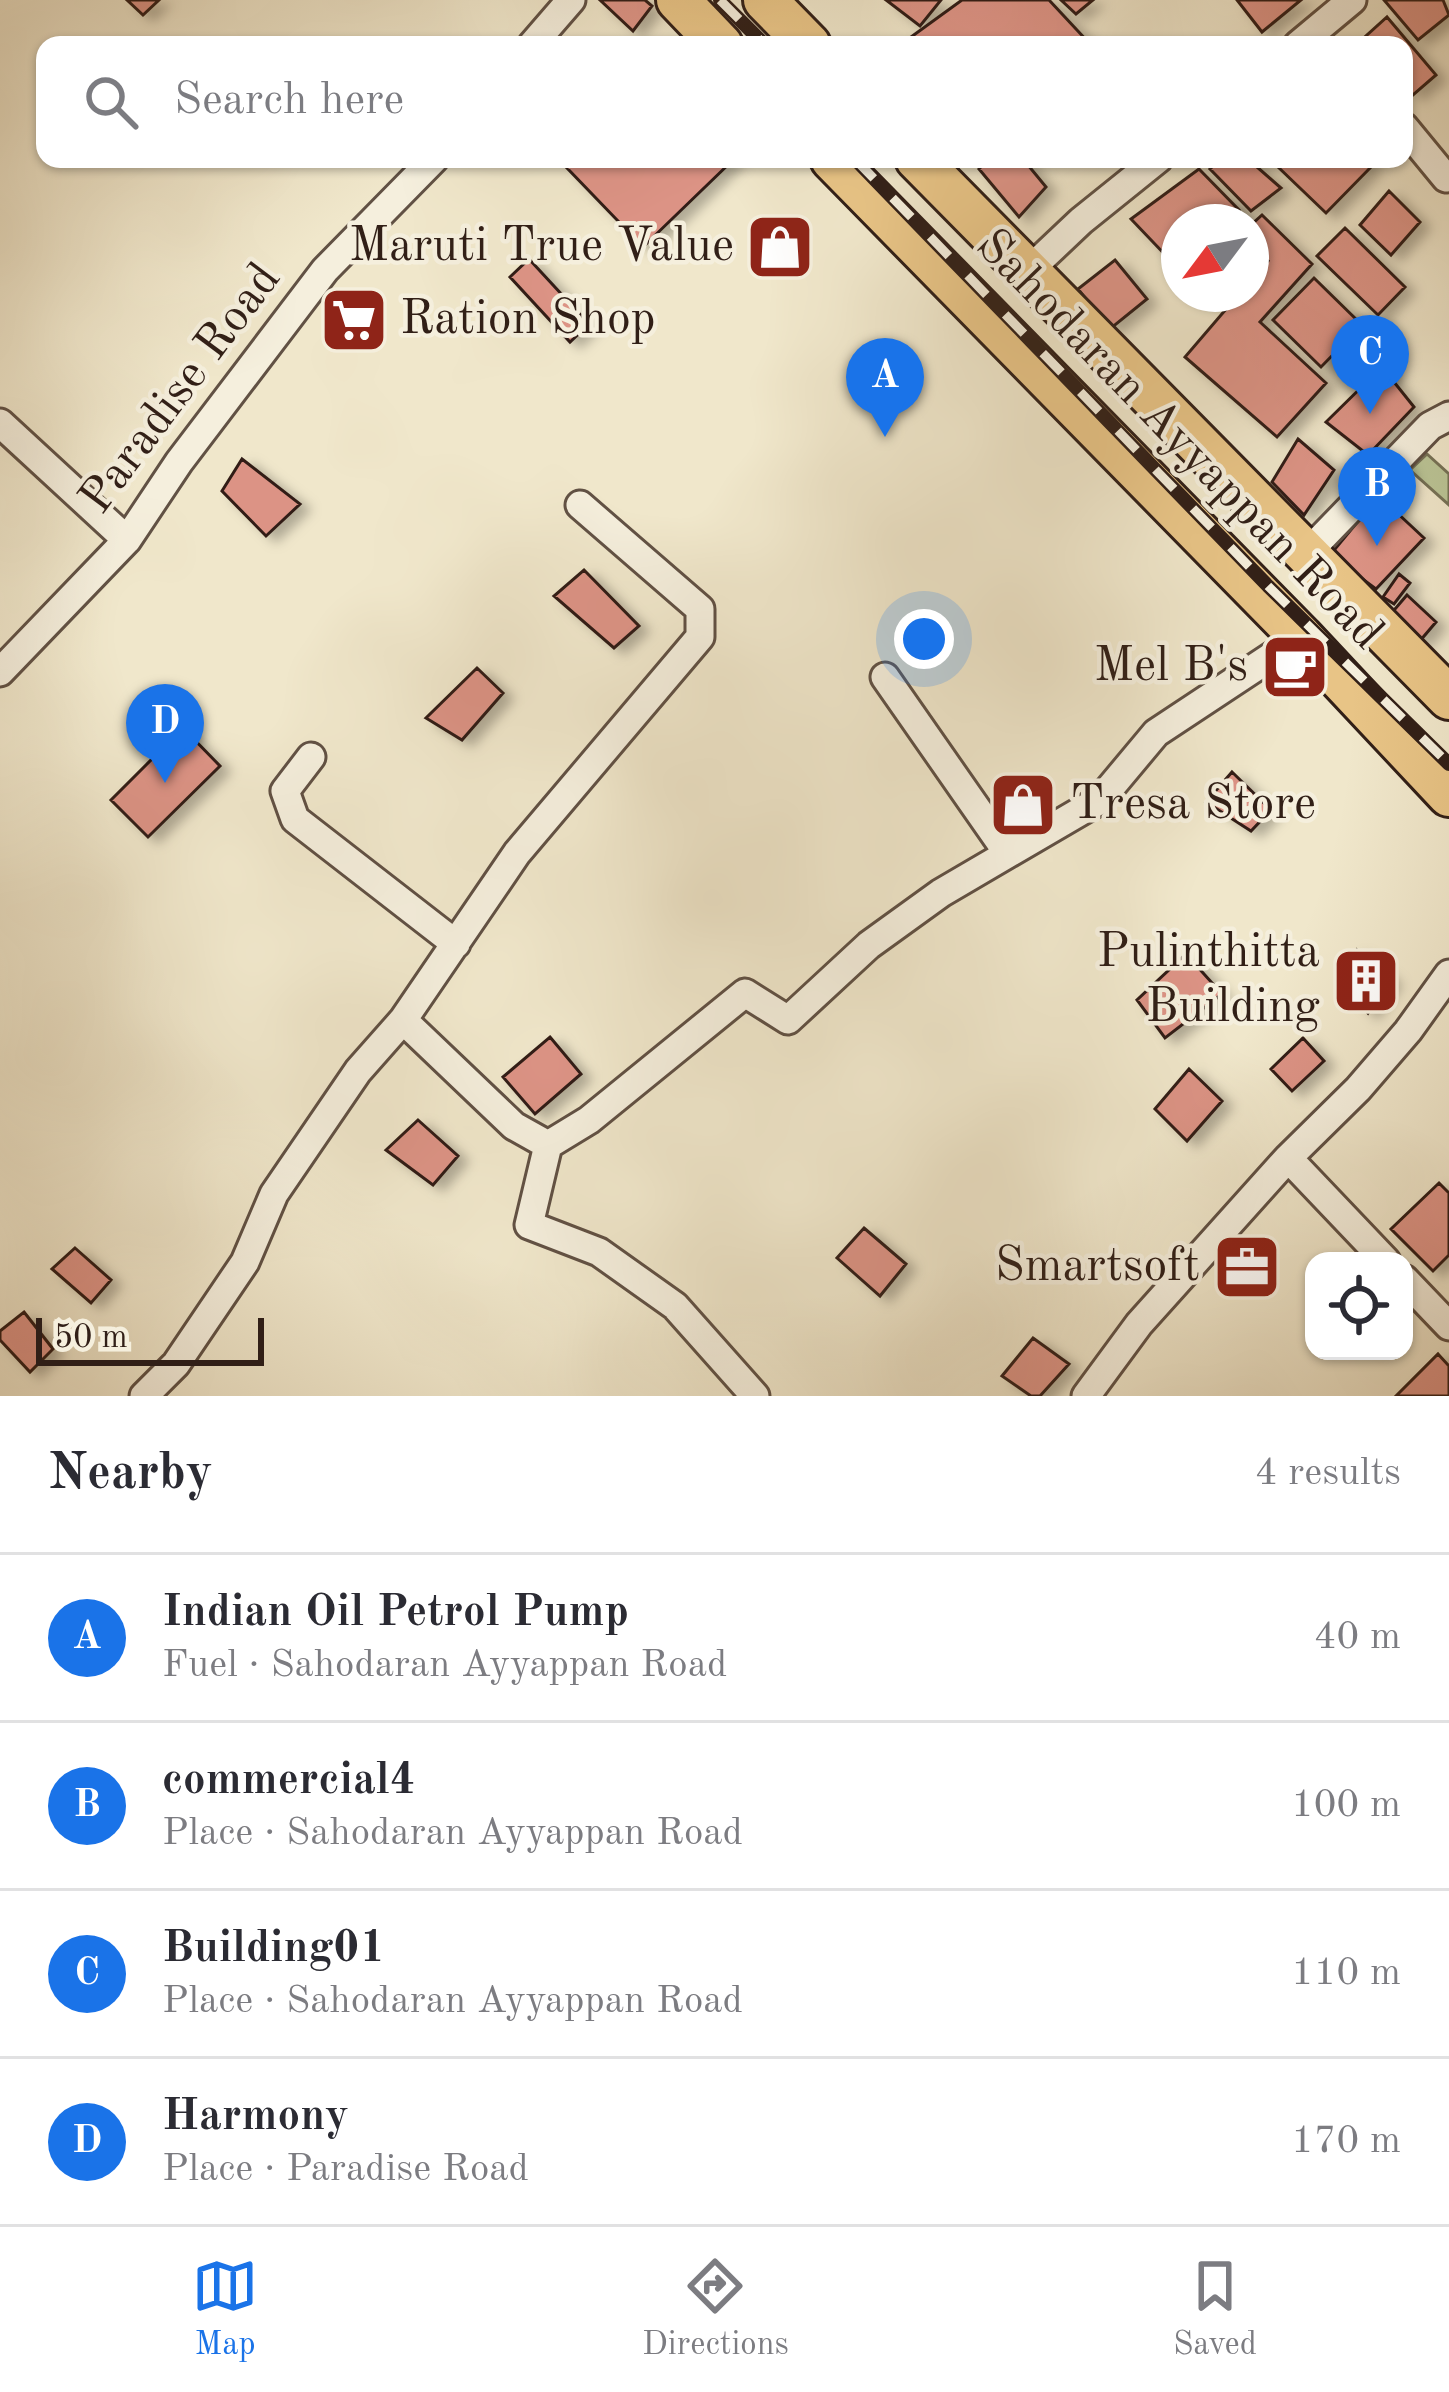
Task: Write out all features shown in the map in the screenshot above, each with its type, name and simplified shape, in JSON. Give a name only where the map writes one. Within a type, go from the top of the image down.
[{"type":"main road","points":[[677,0],[712,36]]},
{"type":"main road","name":"Sahodaran Ayyappan Road","points":[[841,168],[1449,795]]},
{"type":"main road","name":"Sahodaran Ayyappan Road","points":[[925,168],[1449,698]]},
{"type":"street","points":[[540,36],[571,0]]},
{"type":"street","points":[[1328,36],[1352,0]]},
{"type":"street","points":[[1413,138],[1446,178]]},
{"type":"street","name":"Paradise Road","points":[[0,672],[127,540],[179,462],[325,270],[425,168]]},
{"type":"street","points":[[1026,273],[1148,168]]},
{"type":"street","points":[[1306,554],[1430,426],[1449,416]]},
{"type":"street","points":[[0,423],[127,540]]},
{"type":"street","points":[[144,1396],[176,1364],[245,1262],[274,1194],[358,1071],[403,1020],[518,853],[700,637],[700,608],[580,505]]},
{"type":"street","points":[[755,1396],[675,1306],[599,1252],[529,1225],[548,1145],[589,1120],[745,993],[788,1020],[869,945],[1007,852],[1100,800],[1156,733],[1300,637]]},
{"type":"street","points":[[885,677],[1007,852]]},
{"type":"street","points":[[311,758],[285,790],[296,819],[456,944]]},
{"type":"street","points":[[1086,1396],[1139,1324],[1288,1158],[1358,1089],[1449,974]]},
{"type":"street","points":[[403,1020],[514,1126],[548,1145]]},
{"type":"street","points":[[1288,1158],[1377,1252]]},
{"type":"street","points":[[1413,1287],[1444,1309]]},
{"type":"green space","points":[[1427,454],[1449,474],[1449,505],[1410,470]]},
{"type":"building","points":[[127,0],[159,0],[143,15]]},
{"type":"building","points":[[600,0],[645,0],[652,6],[633,31]]},
{"type":"building","points":[[886,0],[941,0],[920,26]]},
{"type":"building","points":[[962,0],[1049,0],[1083,36],[912,36]]},
{"type":"building","points":[[1061,0],[1093,0],[1076,14]]},
{"type":"building","points":[[1237,0],[1301,0],[1262,32]]},
{"type":"building","points":[[1384,0],[1443,0],[1449,15],[1418,40]]},
{"type":"building","points":[[1387,17],[1403,36],[1366,36]]},
{"type":"building","points":[[1413,48],[1436,75],[1413,95]]},
{"type":"building","points":[[567,168],[725,168],[643,247]]},
{"type":"building","points":[[1030,168],[1046,187],[1019,217],[979,169]]},
{"type":"building","points":[[1211,168],[1258,168],[1281,188],[1260,204],[1244,204]]},
{"type":"building","points":[[1279,168],[1370,168],[1326,213]]},
{"type":"building","points":[[1199,169],[1233,204],[1161,204],[1161,250],[1131,219]]},
{"type":"building","points":[[1389,191],[1420,222],[1391,255],[1360,225]]},
{"type":"building","points":[[1269,222],[1312,264],[1269,312]]},
{"type":"building","points":[[1345,228],[1405,287],[1378,315],[1317,256]]},
{"type":"building","points":[[529,259],[589,324],[570,342],[510,277]]},
{"type":"building","points":[[1115,260],[1147,299],[1110,329],[1078,289]]},
{"type":"building","points":[[1314,278],[1362,325],[1321,367],[1273,320]]},
{"type":"building","points":[[1224,312],[1269,312],[1260,322],[1326,383],[1277,437],[1185,357]]},
{"type":"building","points":[[1382,367],[1414,407],[1368,455],[1326,422]]},
{"type":"building","points":[[1298,439],[1334,470],[1304,515],[1272,482]]},
{"type":"building","points":[[242,459],[300,504],[266,536],[222,491]]},
{"type":"building","points":[[1379,496],[1424,538],[1376,589],[1330,555]]},
{"type":"building","points":[[584,570],[639,626],[614,648],[554,596]]},
{"type":"building","points":[[1399,574],[1410,583],[1394,604],[1383,597]]},
{"type":"building","points":[[1407,595],[1436,622],[1419,642],[1389,616]]},
{"type":"building","points":[[477,668],[503,693],[462,740],[426,718]]},
{"type":"building","points":[[183,728],[220,766],[148,837],[111,800]]},
{"type":"building","points":[[1232,772],[1271,810],[1251,831],[1206,802]]},
{"type":"building","name":"Pulinthitta Building","points":[[1357,950],[1391,980],[1368,1013],[1341,982]]},
{"type":"building","points":[[1186,954],[1222,994],[1165,1038],[1137,1000]]},
{"type":"building","points":[[550,1037],[581,1074],[535,1114],[503,1077]]},
{"type":"building","points":[[1303,1038],[1324,1061],[1292,1091],[1271,1069]]},
{"type":"building","points":[[1189,1069],[1222,1101],[1187,1141],[1155,1109]]},
{"type":"building","points":[[418,1120],[458,1156],[433,1185],[386,1150]]},
{"type":"building","points":[[1439,1183],[1449,1193],[1449,1255],[1433,1271],[1391,1229]]},
{"type":"building","points":[[864,1228],[906,1264],[880,1296],[837,1258]]},
{"type":"building","points":[[75,1248],[111,1280],[91,1303],[52,1269]]},
{"type":"building","points":[[24,1312],[53,1349],[30,1372],[0,1340],[0,1331]]},
{"type":"building","points":[[1033,1338],[1069,1364],[1040,1396],[1031,1396],[1002,1376]]},
{"type":"building","points":[[1438,1354],[1449,1366],[1449,1396],[1396,1396]]},
{"type":"railway","points":[[720,0],[756,36]]},
{"type":"railway","points":[[864,168],[1268,586],[1449,764]]},
{"type":"place","name":"Maruti True Value","points":[[780,247]]},
{"type":"place","name":"Ration Shop","points":[[354,320]]},
{"type":"place","name":"Building01","points":[[1370,414]]},
{"type":"place","name":"Indian Oil Petrol Pump","points":[[885,437]]},
{"type":"place","name":"commercial4","points":[[1377,546]]},
{"type":"place","name":"Mel B's","points":[[1295,667]]},
{"type":"place","name":"Harmony","points":[[165,783]]},
{"type":"place","name":"Tresa Store","points":[[1023,805]]},
{"type":"place","name":"Pulinthitta Building","points":[[1366,981]]},
{"type":"place","name":"Smartsoft","points":[[1247,1267]]}]
